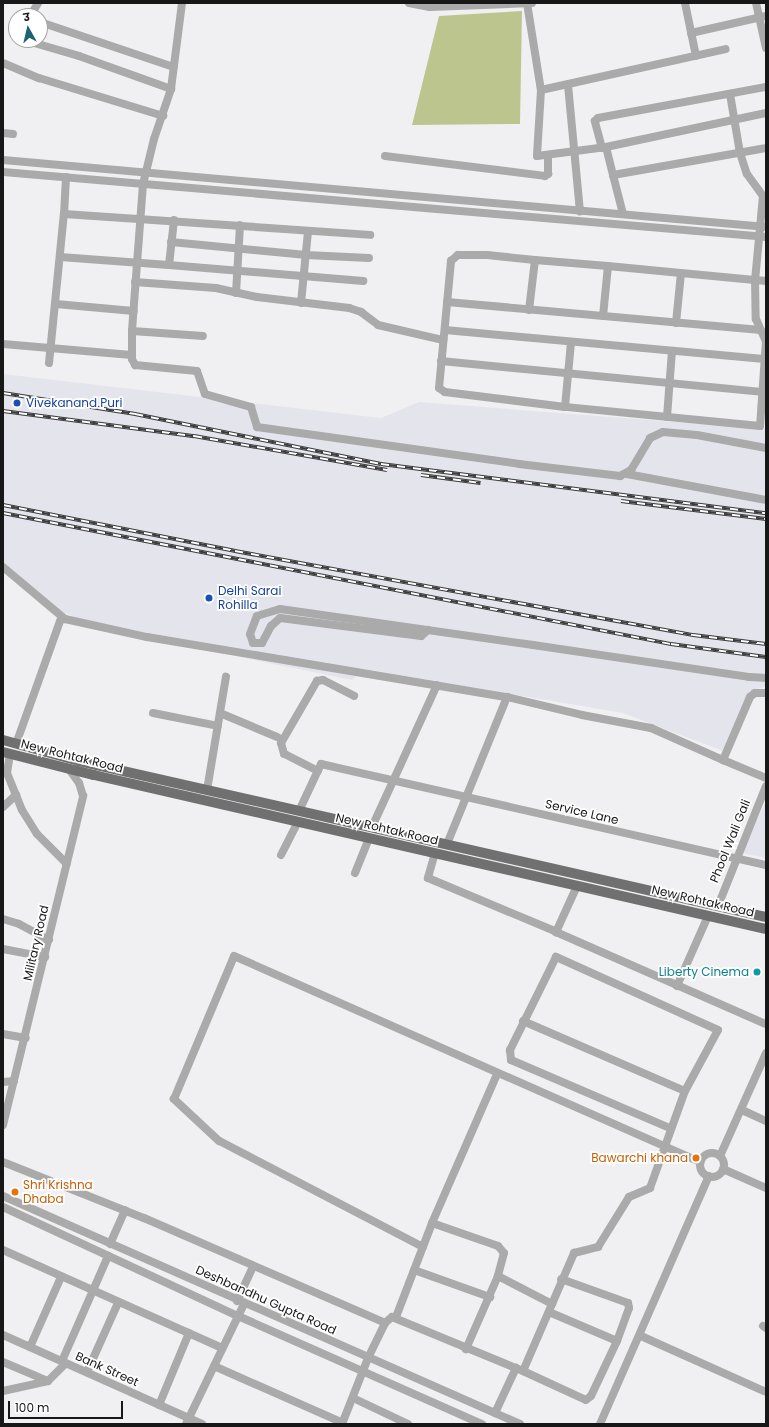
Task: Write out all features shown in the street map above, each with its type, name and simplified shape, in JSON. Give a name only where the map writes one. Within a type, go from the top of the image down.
[{"type":"main road","name":"New Rohtak Road","points":[[3,740],[207,790],[766,917]]},
{"type":"main road","name":"New Rohtak Road","points":[[7,753],[69,769],[766,929]]},
{"type":"street","points":[[182,3],[171,89],[144,173],[132,332],[133,363],[138,366],[197,370],[205,394],[251,407],[257,427],[598,474],[627,474],[766,500]]},
{"type":"street","points":[[409,3],[430,7],[529,3],[541,90],[536,154],[548,155],[604,147],[766,114]]},
{"type":"street","points":[[685,3],[696,56]]},
{"type":"street","points":[[756,3],[763,17],[766,48]]},
{"type":"street","points":[[691,33],[763,17]]},
{"type":"street","points":[[48,25],[174,68]]},
{"type":"street","points":[[48,47],[79,56],[171,89]]},
{"type":"street","points":[[541,90],[726,49]]},
{"type":"street","points":[[3,63],[39,78],[163,116]]},
{"type":"street","points":[[568,85],[580,210]]},
{"type":"street","points":[[623,214],[614,175],[595,121],[598,118],[766,87]]},
{"type":"street","points":[[730,94],[733,120],[740,153],[747,174],[763,196],[763,227],[755,280],[756,319],[766,341],[762,392],[763,426],[667,418],[565,407],[445,392],[440,388],[441,361],[451,261],[454,257],[487,255],[535,260],[608,266],[681,273],[755,280],[766,281]]},
{"type":"street","points":[[3,133],[13,134]]},
{"type":"street","points":[[614,175],[766,148]]},
{"type":"street","points":[[385,156],[545,176],[548,174],[548,155]]},
{"type":"street","points":[[3,160],[763,227]]},
{"type":"street","points":[[3,172],[762,236]]},
{"type":"street","points":[[49,363],[56,304],[66,177]]},
{"type":"street","points":[[64,214],[174,220],[370,235]]},
{"type":"street","points":[[169,265],[174,220]]},
{"type":"street","points":[[236,293],[237,248],[240,225]]},
{"type":"street","points":[[301,303],[308,231]]},
{"type":"street","points":[[171,242],[306,255],[369,258]]},
{"type":"street","points":[[60,257],[363,281]]},
{"type":"street","points":[[529,310],[535,260]]},
{"type":"street","points":[[603,316],[608,266]]},
{"type":"street","points":[[676,323],[681,273]]},
{"type":"street","points":[[136,282],[216,288],[236,293],[301,303],[350,308],[382,326],[443,340]]},
{"type":"street","points":[[448,302],[761,330]]},
{"type":"street","points":[[56,304],[134,312]]},
{"type":"street","points":[[445,330],[765,359]]},
{"type":"street","points":[[132,332],[203,336]]},
{"type":"street","points":[[565,407],[571,342]]},
{"type":"street","points":[[3,344],[132,355]]},
{"type":"street","points":[[667,418],[672,350]]},
{"type":"street","points":[[441,361],[569,372],[762,392]]},
{"type":"street","points":[[627,474],[650,438],[663,432],[697,435],[766,448]]},
{"type":"street","points":[[3,568],[61,618],[147,637],[507,697],[651,728],[766,778]]},
{"type":"street","points":[[428,630],[421,636],[280,618],[272,626],[262,643],[253,644],[250,634],[257,616],[280,609],[428,630],[766,678]]},
{"type":"street","points":[[16,744],[61,618]]},
{"type":"street","points":[[207,790],[226,677]]},
{"type":"street","points":[[299,811],[318,771],[284,754],[281,743],[317,681],[323,680],[354,696]]},
{"type":"street","points":[[372,827],[437,685]]},
{"type":"street","points":[[723,760],[750,697],[755,693],[766,693]]},
{"type":"street","points":[[447,844],[507,697]]},
{"type":"street","points":[[220,713],[277,737]]},
{"type":"street","points":[[153,714],[218,726]]},
{"type":"street","points":[[7,753],[7,773],[32,827],[67,864]]},
{"type":"street","name":"Service Lane","points":[[318,771],[322,764],[766,865]]},
{"type":"street","name":"Military Road","points":[[3,1124],[26,1038],[83,796],[80,783],[69,769]]},
{"type":"street","name":"Phool Wali Gali","points":[[718,906],[766,786]]},
{"type":"street","points":[[3,807],[16,795]]},
{"type":"street","points":[[280,855],[298,821]]},
{"type":"street","points":[[355,874],[369,838]]},
{"type":"street","points":[[435,853],[428,878],[557,932],[766,1024]]},
{"type":"street","points":[[557,932],[577,886]]},
{"type":"street","points":[[677,986],[708,916]]},
{"type":"street","points":[[3,919],[19,924],[49,940]]},
{"type":"street","points":[[3,949],[45,957]]},
{"type":"street","points":[[423,1247],[219,1141],[174,1099],[234,956],[496,1074],[700,1162]]},
{"type":"street","points":[[495,1413],[520,1369],[550,1308],[574,1253],[598,1247],[629,1197],[650,1188],[663,1146],[685,1091],[718,1030],[556,957],[523,1021],[510,1050],[511,1060],[670,1128]]},
{"type":"street","points":[[523,1021],[685,1091]]},
{"type":"street","points":[[3,1034],[26,1038]]},
{"type":"street","points":[[720,1156],[765,1056]]},
{"type":"street","points":[[396,1317],[432,1223],[496,1074]]},
{"type":"street","points":[[3,1082],[14,1081]]},
{"type":"street","points":[[742,1110],[766,1121]]},
{"type":"street","points":[[708,1153],[720,1156],[724,1161],[723,1169],[716,1176],[710,1176],[703,1173],[700,1162],[708,1153]]},
{"type":"street","points":[[3,1162],[125,1210],[253,1267],[385,1323]]},
{"type":"street","points":[[723,1169],[766,1188]]},
{"type":"street","points":[[600,1424],[641,1336],[710,1176]]},
{"type":"street","name":"Deshbandhu Gupta Road","points":[[3,1196],[240,1302],[520,1424]]},
{"type":"street","points":[[3,1207],[238,1316],[482,1424]]},
{"type":"street","points":[[110,1244],[125,1210]]},
{"type":"street","points":[[432,1223],[503,1249],[504,1259],[498,1276],[466,1349]]},
{"type":"street","points":[[3,1250],[93,1292],[222,1348]]},
{"type":"street","points":[[3,1391],[48,1381],[64,1362],[108,1256]]},
{"type":"street","points":[[187,1421],[238,1316],[240,1302],[253,1267]]},
{"type":"street","points":[[414,1270],[490,1296]]},
{"type":"street","points":[[498,1276],[550,1308],[617,1341]]},
{"type":"street","points":[[30,1347],[61,1277]]},
{"type":"street","points":[[214,1366],[343,1423],[368,1358],[385,1323],[388,1319],[396,1317],[466,1349],[520,1369],[586,1400],[591,1396],[617,1341],[629,1308],[628,1303],[562,1279]]},
{"type":"street","points":[[87,1372],[118,1302]]},
{"type":"street","points":[[159,1405],[189,1333]]},
{"type":"street","name":"Bank Street","points":[[3,1335],[159,1405],[187,1421],[202,1424]]},
{"type":"street","points":[[641,1336],[766,1392]]},
{"type":"street","points":[[3,1362],[48,1381]]},
{"type":"street","points":[[353,1398],[408,1424]]},
{"type":"shaded area","points":[[3,374],[381,418],[419,402],[766,429],[766,687],[759,688],[726,752],[623,713],[364,669],[352,680],[103,629],[46,605],[3,565]]},
{"type":"shaded area","points":[[766,801],[766,858],[742,853]]},
{"type":"green space","points":[[522,11],[520,124],[412,125],[439,16]]},
{"type":"railway","points":[[3,393],[135,414],[381,464],[766,513]]},
{"type":"railway","points":[[3,411],[194,436],[387,470]]},
{"type":"railway","points":[[421,475],[480,483]]},
{"type":"railway","points":[[621,501],[766,519]]},
{"type":"railway","points":[[3,505],[235,551],[693,635],[766,644]]},
{"type":"railway","points":[[3,513],[671,644],[766,657]]},
{"type":"place","name":"Vivekanand Puri","points":[[17,403]]},
{"type":"place","name":"Delhi Sarai Rohilla","points":[[209,598]]},
{"type":"place","name":"Liberty Cinema","points":[[757,972]]},
{"type":"place","name":"Bawarchi khana","points":[[696,1158]]},
{"type":"place","name":"Shri Krishna Dhaba","points":[[15,1192]]}]
